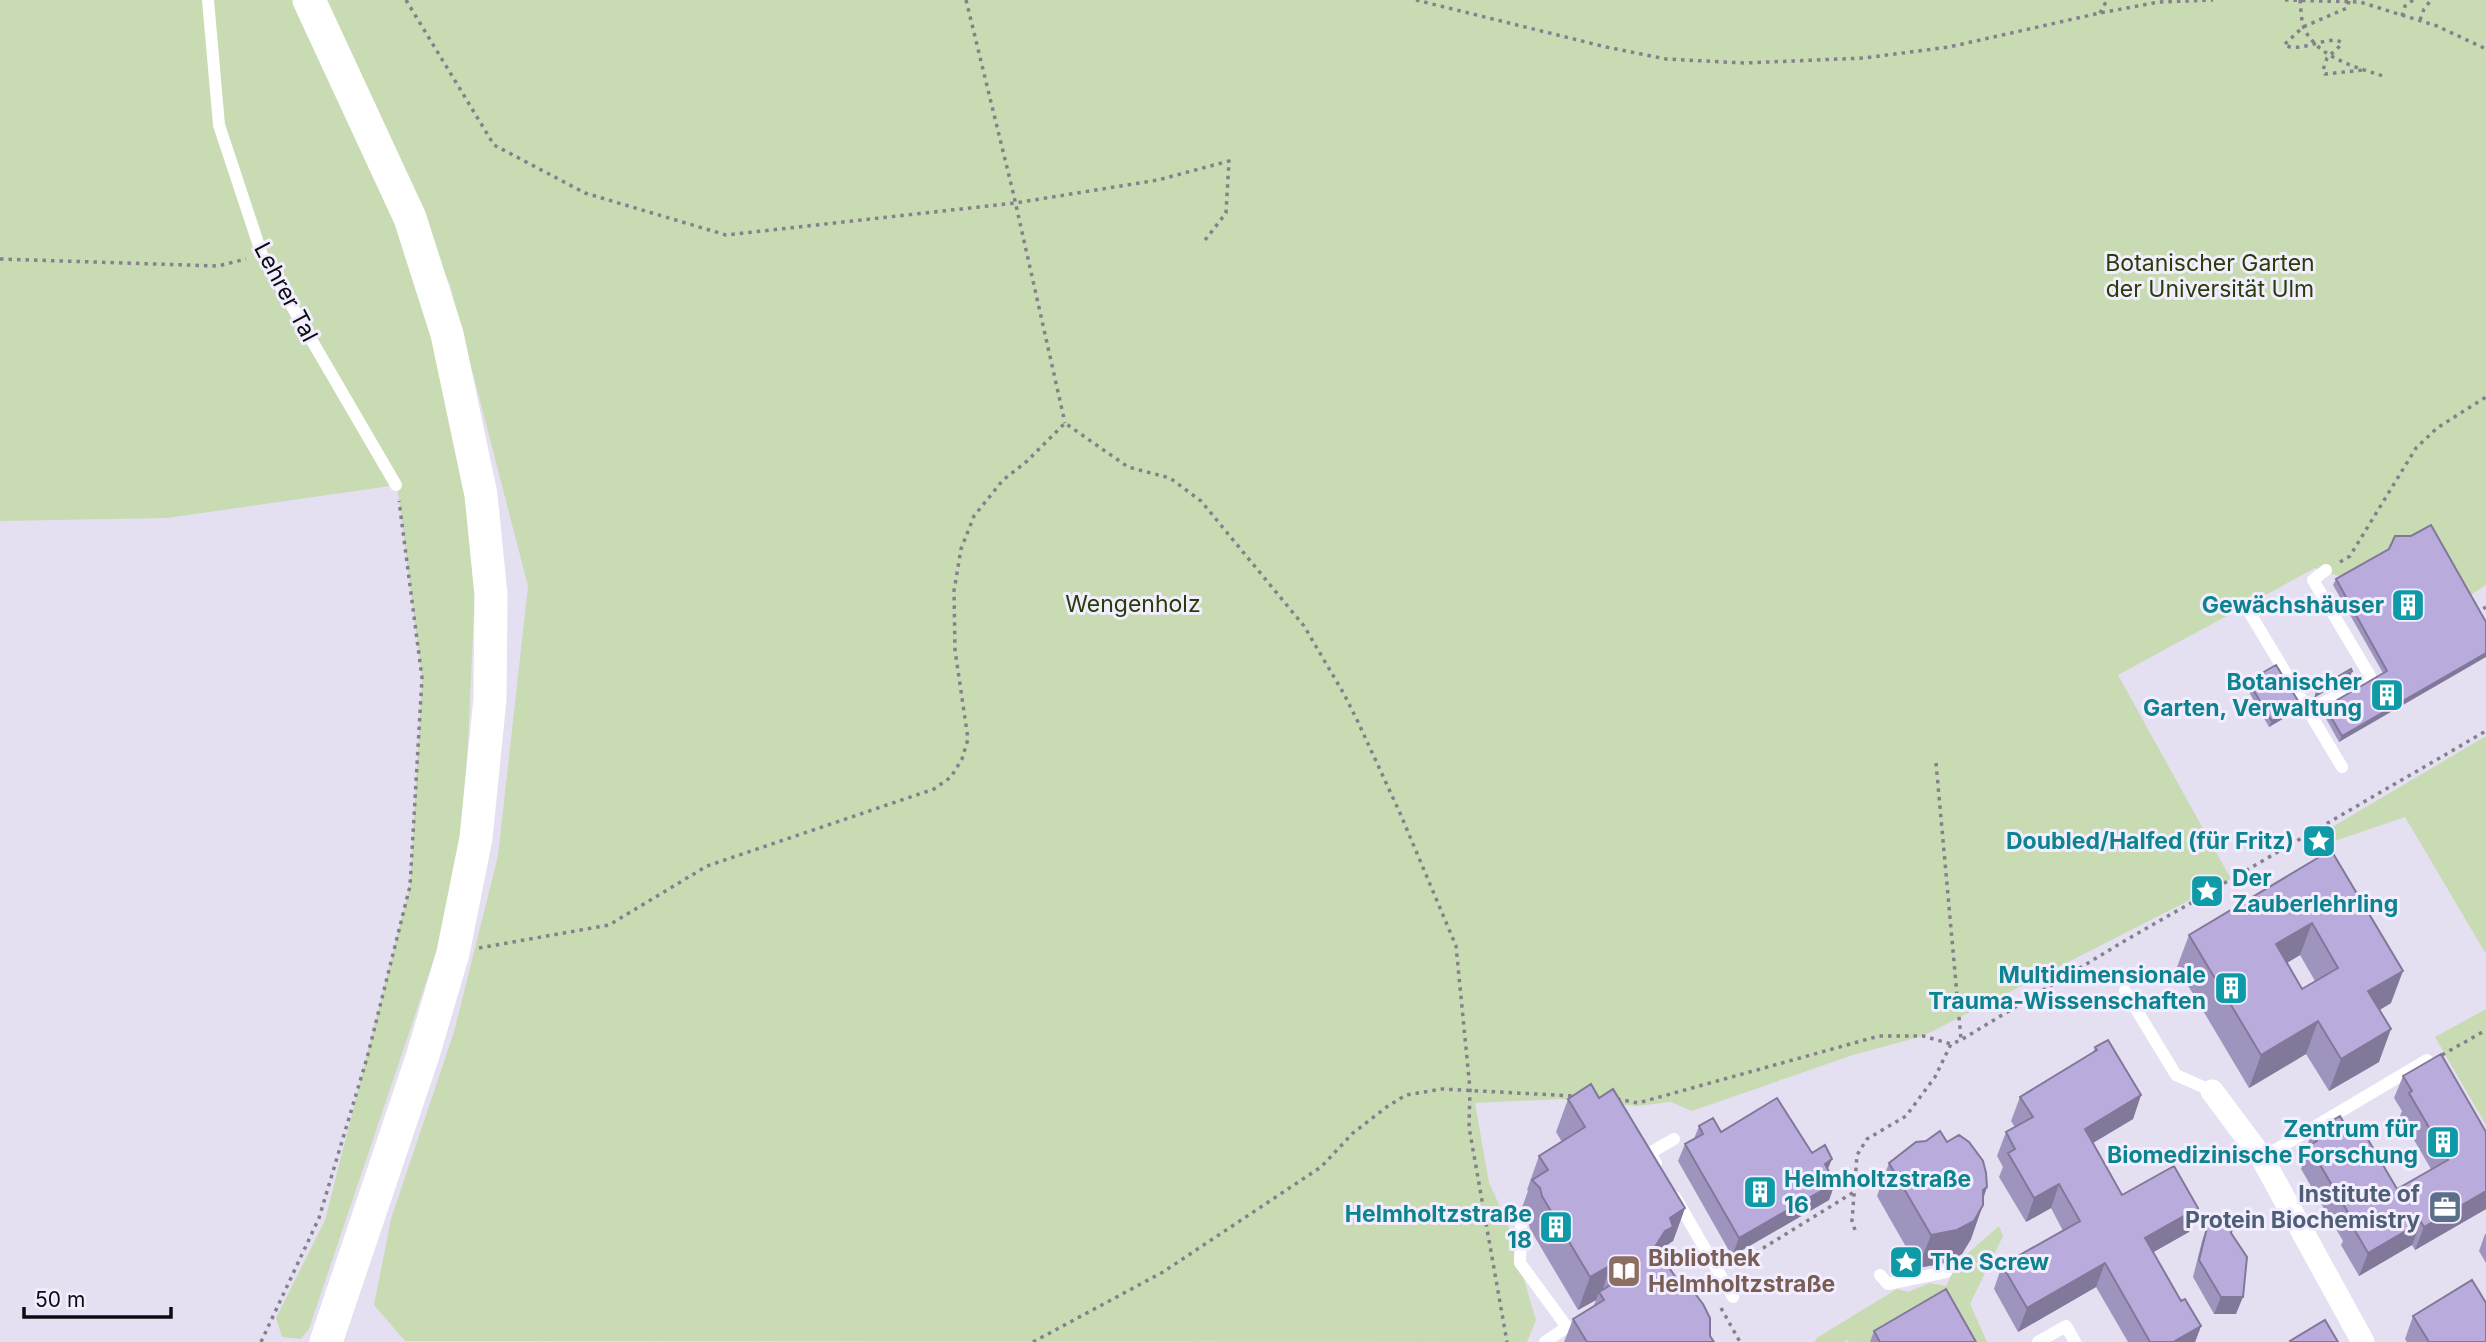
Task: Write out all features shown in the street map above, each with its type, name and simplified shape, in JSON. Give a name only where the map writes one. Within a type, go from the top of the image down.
[{"type":"street","points":[[309,0],[410,218],[447,334],[481,495],[491,595],[490,699],[476,838],[453,953],[423,1055],[326,1342]]},
{"type":"street","points":[[2213,1091],[2262,1158],[2362,1342]]},
{"type":"lane","name":"Lehrer Tal","points":[[208,0],[219,125],[261,255],[396,485]]},
{"type":"lane","points":[[2309,711],[2370,676],[2313,580],[2326,570]]},
{"type":"lane","points":[[2251,615],[2343,767]]},
{"type":"lane","points":[[2125,991],[2176,1076],[2213,1091]]},
{"type":"lane","points":[[2262,1158],[2432,1059]]},
{"type":"lane","points":[[1674,1139],[1650,1153],[1729,1292]]},
{"type":"lane","points":[[1521,1226],[1520,1263],[1573,1324],[1545,1342]]},
{"type":"lane","points":[[1880,1275],[1888,1284],[1946,1272]]},
{"type":"lane","points":[[2038,1342],[2066,1326],[2075,1342]]},
{"type":"path","points":[[406,0],[494,145],[585,192],[726,235],[1015,203],[1158,180],[1229,161],[1226,213],[1202,244]]},
{"type":"path","points":[[966,0],[1065,423],[1128,467],[1170,478],[1201,500],[1304,626],[1358,722],[1456,946],[1470,1089],[1471,1139],[1507,1342]]},
{"type":"path","points":[[1416,0],[1666,60],[1744,63],[1864,58],[1950,47],[2159,2],[2213,0]]},
{"type":"path","points":[[2100,13],[2107,0]]},
{"type":"path","points":[[2285,0],[2359,1],[2437,26],[2486,49]]},
{"type":"path","points":[[2300,0],[2303,27],[2314,43],[2330,55],[2383,76]]},
{"type":"path","points":[[2402,16],[2405,6],[2413,0]]},
{"type":"path","points":[[2420,20],[2431,0]]},
{"type":"path","points":[[2348,1],[2347,8],[2303,27],[2284,45],[2289,48],[2331,40],[2340,42],[2337,50],[2324,64],[2325,74],[2364,70]]},
{"type":"path","points":[[0,259],[218,266],[261,255]]},
{"type":"path","points":[[2326,570],[2350,556],[2416,448],[2437,428],[2486,397]]},
{"type":"path","points":[[453,953],[609,925],[707,866],[934,789],[951,778],[962,759],[968,738],[955,650],[954,591],[961,549],[974,516],[1003,480],[1026,462],[1065,423]]},
{"type":"path","points":[[263,1342],[319,1219],[367,1058],[410,886],[422,678],[396,485]]},
{"type":"path","points":[[2476,613],[2486,607]]},
{"type":"path","points":[[1614,1099],[1638,1102],[1879,1037],[1923,1036],[1951,1044],[1961,1040],[2126,940],[2203,896],[2210,895],[2214,889],[2486,731]]},
{"type":"path","points":[[1936,762],[1961,1040]]},
{"type":"path","points":[[2432,1059],[2486,1030]]},
{"type":"path","points":[[1855,1230],[1852,1221],[1857,1155],[1867,1139],[1906,1116],[1935,1077],[1951,1044]]},
{"type":"path","points":[[1033,1342],[1174,1265],[1321,1167],[1353,1133],[1388,1106],[1406,1096],[1442,1089],[1470,1089],[1575,1096]]},
{"type":"path","points":[[1740,1342],[1713,1293],[1729,1292],[1726,1271],[1854,1192]]},
{"type":"green space","points":[[0,0],[296,0],[375,170],[429,318],[471,495],[475,589],[468,744],[460,840],[436,953],[309,1329],[301,1339],[282,1337],[276,1318],[325,1220],[410,886],[422,678],[397,485],[167,518],[0,521]]},
{"type":"green space","name":"Wengenholz","points":[[319,0],[2486,0],[2486,585],[2466,598],[2386,555],[2345,578],[2315,568],[2118,675],[2231,879],[1923,1036],[1853,1055],[1692,1111],[1671,1102],[1637,1106],[1560,1099],[1475,1103],[1489,1183],[1506,1219],[1536,1320],[1527,1342],[405,1341],[374,1305],[391,1219],[454,1032],[498,856],[528,586],[450,285]]},
{"type":"green space","points":[[2486,736],[2486,954],[2405,817],[2320,846],[2312,839]]},
{"type":"green space","points":[[2486,1009],[2486,1125],[2435,1037]]},
{"type":"green space","points":[[1999,1226],[2003,1236],[1970,1304],[1987,1342],[1814,1342],[1897,1289],[1908,1292],[1930,1283],[1946,1286],[1959,1261]]},
{"type":"building","name":"Gewächshäuser","points":[[2431,525],[2486,622],[2486,653],[2342,736],[2325,707],[2387,671],[2336,579],[2389,549],[2395,536],[2411,536]]},
{"type":"building","points":[[2276,665],[2300,704],[2272,721],[2248,681]]},
{"type":"building","points":[[2351,669],[2352,671],[2316,692],[2315,690]]},
{"type":"building","points":[[2331,850],[2403,971],[2368,991],[2391,1029],[2341,1059],[2318,1021],[2261,1055],[2189,935]],"holes":[[[2312,923],[2338,968],[2302,989],[2276,944]]]},
{"type":"building","points":[[2108,1040],[2141,1095],[2085,1129],[2122,1195],[2174,1166],[2198,1208],[2145,1238],[2181,1301],[2185,1299],[2201,1326],[2173,1342],[2150,1342],[2105,1263],[2027,1308],[2002,1265],[2080,1221],[2059,1184],[2034,1198],[2008,1153],[2015,1149],[2006,1132],[2033,1117],[2020,1097],[2097,1050],[2095,1047]]},
{"type":"building","points":[[2441,1054],[2486,1132],[2486,1191],[2424,1227],[2421,1222],[2368,1253],[2350,1222],[2353,1221],[2309,1146],[2317,1141],[2312,1132],[2340,1116],[2350,1133],[2360,1126],[2397,1189],[2448,1160],[2409,1093],[2412,1091],[2403,1076]]},
{"type":"building","points":[[1591,1084],[1599,1098],[1613,1089],[1685,1208],[1670,1218],[1673,1227],[1665,1231],[1655,1247],[1683,1288],[1693,1291],[1703,1304],[1710,1318],[1710,1336],[1714,1342],[1587,1342],[1573,1319],[1604,1300],[1599,1292],[1617,1281],[1621,1273],[1617,1266],[1611,1265],[1590,1277],[1542,1196],[1540,1188],[1532,1180],[1548,1170],[1539,1156],[1585,1127],[1568,1099]]},
{"type":"building","name":"Helmholtzstraße 16","points":[[1777,1098],[1812,1153],[1825,1145],[1832,1159],[1825,1164],[1835,1183],[1739,1238],[1685,1144],[1703,1134],[1699,1126],[1713,1118],[1721,1132]]},
{"type":"building","points":[[1940,1131],[1947,1142],[1959,1135],[1969,1142],[1983,1161],[1987,1187],[1983,1190],[1983,1205],[1974,1221],[1957,1230],[1931,1235],[1889,1163],[1916,1142],[1926,1141]]},
{"type":"building","points":[[2233,1223],[2231,1233],[2247,1257],[2243,1297],[2221,1297],[2199,1260],[2208,1224]]},
{"type":"building","points":[[2472,1280],[2486,1303],[2486,1342],[2429,1342],[2413,1316]]},
{"type":"building","points":[[1946,1289],[1976,1342],[1880,1342],[1874,1331]]},
{"type":"building","points":[[2325,1320],[2338,1342],[2290,1341]]},
{"type":"place","name":"Gewächshäuser","points":[[2408,605]]},
{"type":"place","name":"Botanischer Garten, Verwaltung","points":[[2387,695]]},
{"type":"place","name":"Doubled/Halfed (für Fritz)","points":[[2319,841]]},
{"type":"place","name":"Der Zauberlehrling","points":[[2207,891]]},
{"type":"place","name":"Multidimensionale Trauma-Wissenschaften","points":[[2231,988]]},
{"type":"place","name":"Zentrum für Biomedizinische Forschung","points":[[2443,1142]]},
{"type":"place","name":"Helmholtzstraße 16","points":[[1760,1192]]},
{"type":"place","name":"Institute of Protein Biochemistry","points":[[2445,1207]]},
{"type":"place","name":"Helmholtzstraße 18","points":[[1556,1227]]},
{"type":"place","name":"The Screw","points":[[1906,1262]]},
{"type":"place","name":"Bibliothek Helmholtzstraße","points":[[1624,1271]]},
{"type":"park label","name":"Botanischer Garten der Universität Ulm","points":[[2210,276]]}]
